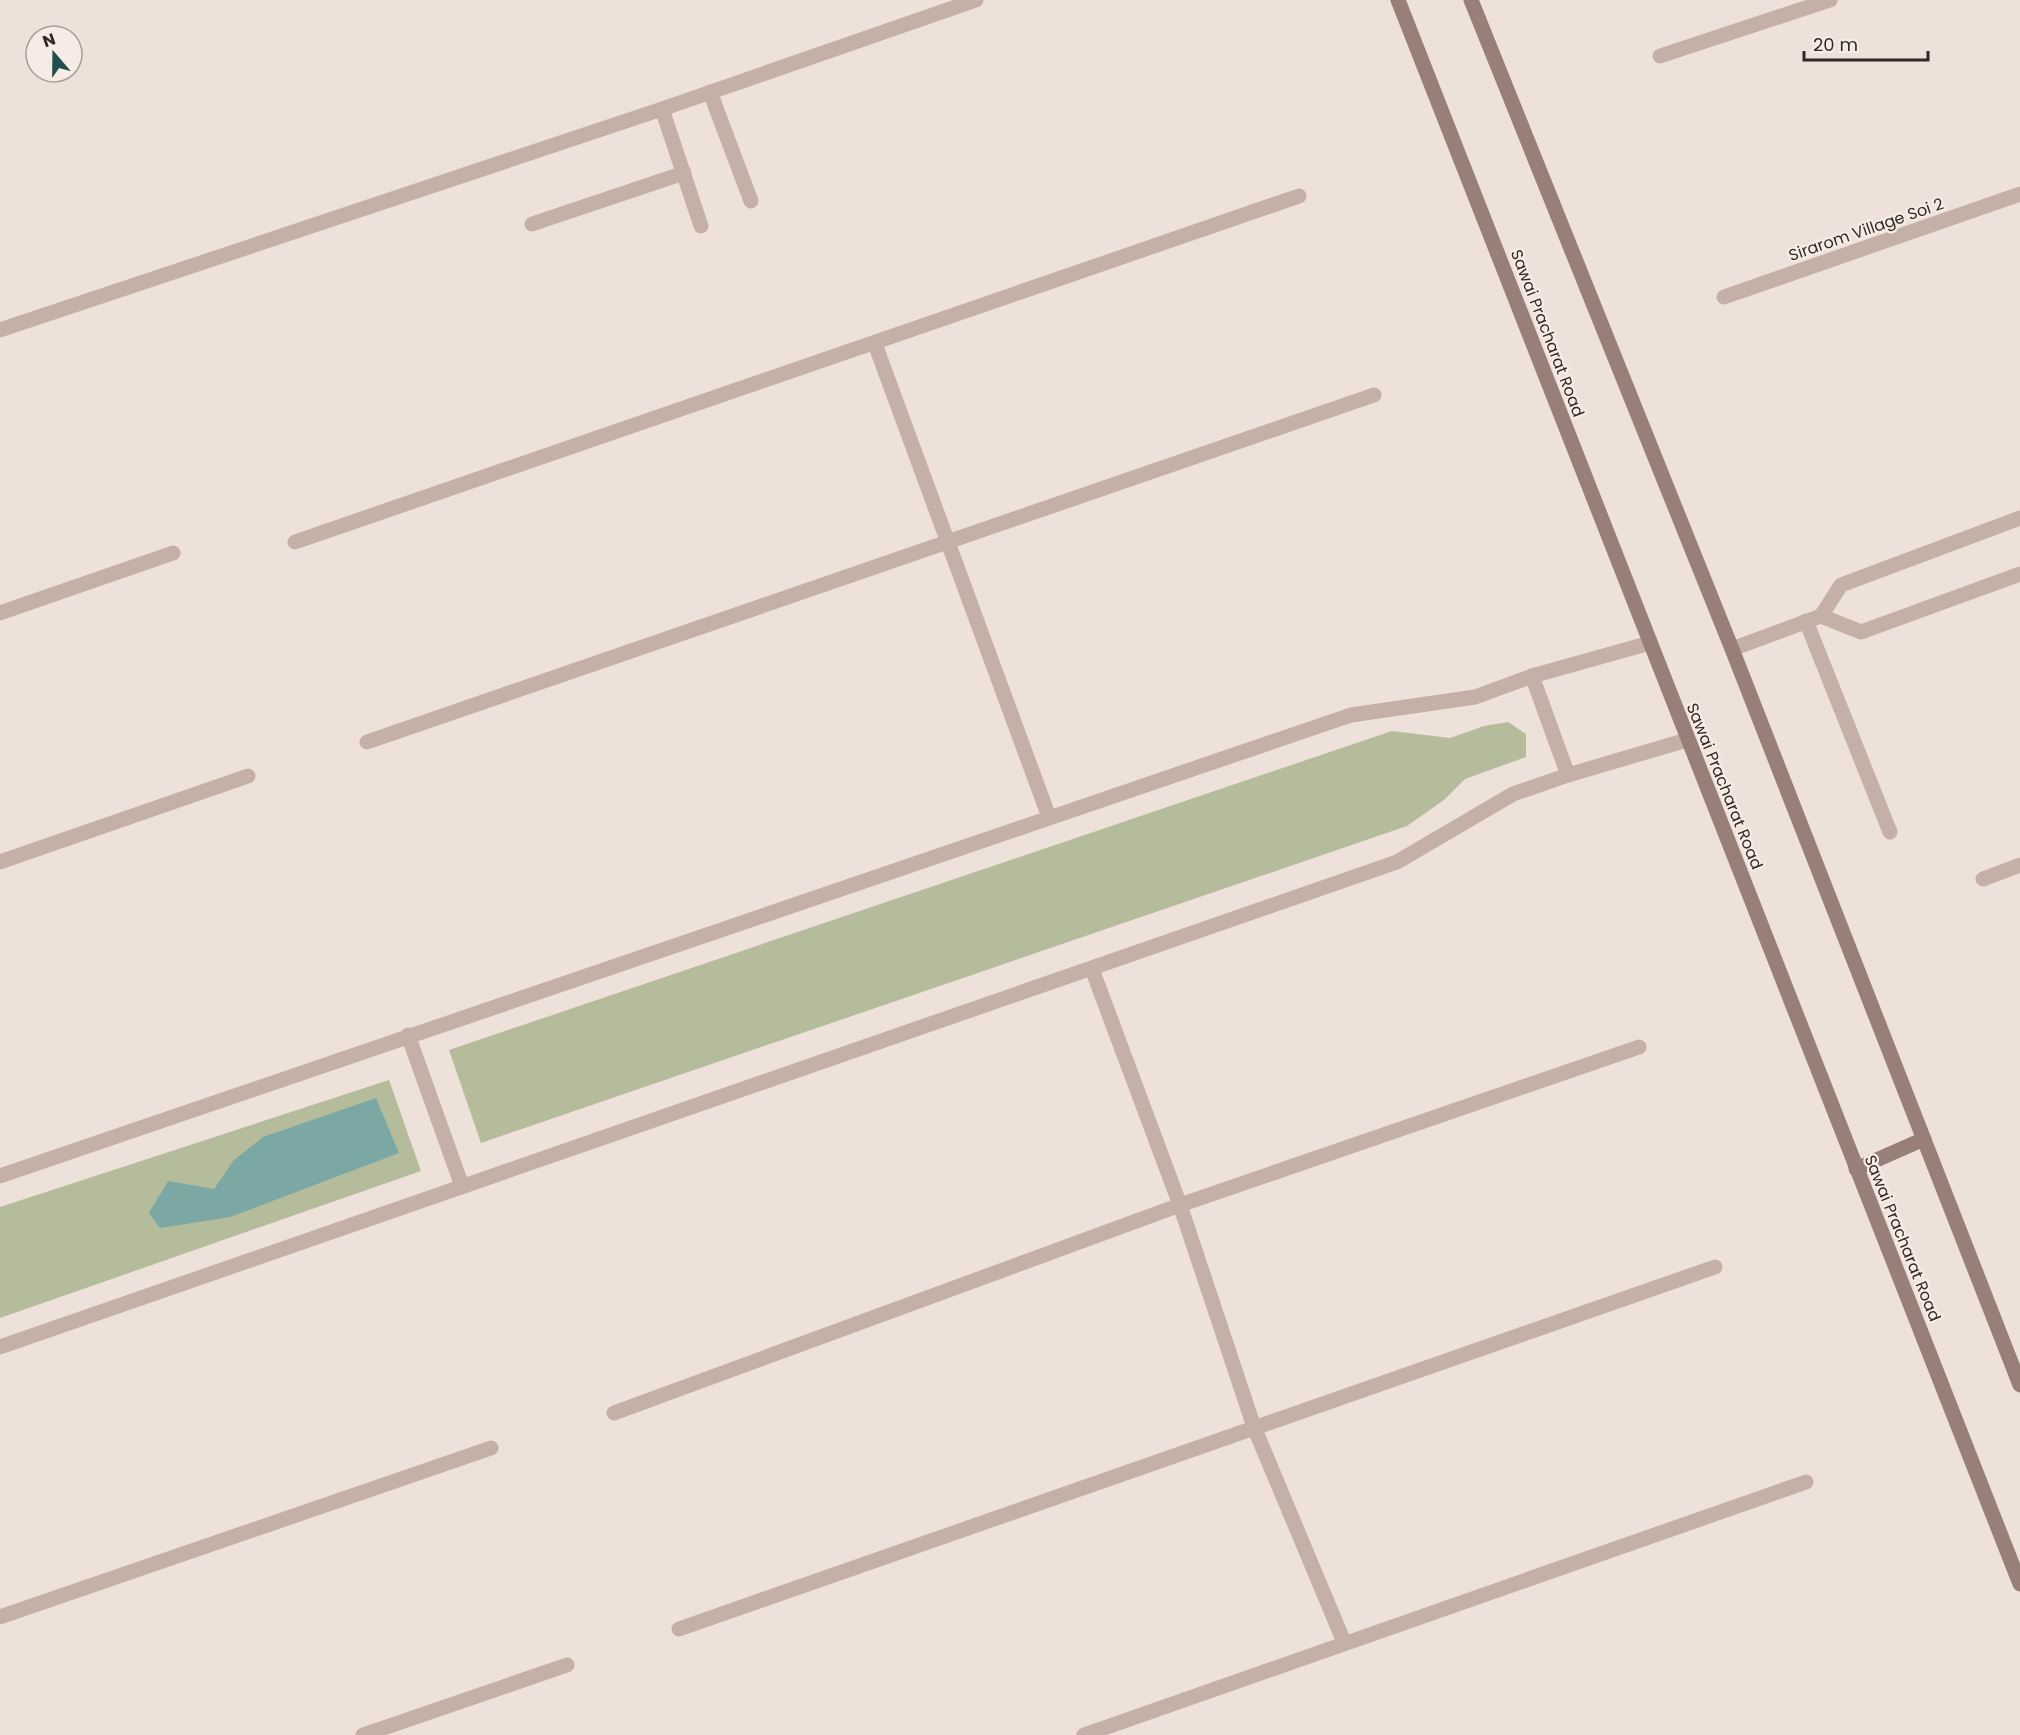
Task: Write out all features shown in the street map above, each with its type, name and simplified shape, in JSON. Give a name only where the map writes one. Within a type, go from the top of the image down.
[{"type":"main road","name":"Sawai Pracharat Road","points":[[1398,0],[2020,1584]]},
{"type":"main road","points":[[1471,0],[1732,649],[2020,1385]]},
{"type":"main road","points":[[1856,1169],[1924,1139]]},
{"type":"street","points":[[0,330],[662,109],[976,0]]},
{"type":"street","points":[[1660,56],[1830,0]]},
{"type":"street","points":[[710,92],[751,201]]},
{"type":"street","points":[[662,109],[701,226]]},
{"type":"street","points":[[532,224],[684,173]]},
{"type":"street","name":"Sirarom Village Soi 2","points":[[1724,297],[2020,194]]},
{"type":"street","points":[[295,542],[1299,196]]},
{"type":"street","points":[[875,344],[1049,818]]},
{"type":"street","points":[[367,742],[1374,395]]},
{"type":"street","points":[[1732,649],[1814,619],[1841,585],[2019,520]]},
{"type":"street","points":[[0,613],[173,553]]},
{"type":"street","points":[[1814,619],[1861,632],[2020,574]]},
{"type":"street","points":[[1814,619],[1890,832]]},
{"type":"street","points":[[0,1176],[1351,715],[1475,697],[1532,676],[1650,643]]},
{"type":"street","points":[[1532,676],[1568,775]]},
{"type":"street","points":[[0,1347],[1397,861],[1513,794],[1568,775],[1687,740]]},
{"type":"street","points":[[0,862],[248,776]]},
{"type":"street","points":[[1983,879],[2020,865]]},
{"type":"street","points":[[1092,969],[1180,1205],[1254,1427],[1344,1642]]},
{"type":"street","points":[[408,1035],[462,1186]]},
{"type":"street","points":[[614,1413],[1180,1205],[1639,1047]]},
{"type":"street","points":[[679,1629],[1715,1267]]},
{"type":"street","points":[[0,1617],[491,1448]]},
{"type":"street","points":[[1084,1735],[1806,1482]]},
{"type":"street","points":[[363,1735],[567,1665]]},
{"type":"green space","points":[[1508,722],[1526,734],[1526,757],[1465,779],[1444,800],[1407,826],[481,1143],[449,1050],[1392,731],[1450,738],[1484,726]]},
{"type":"green space","points":[[389,1080],[421,1171],[0,1318],[0,1207]]},
{"type":"water","points":[[376,1098],[399,1153],[230,1217],[160,1228],[149,1213],[168,1181],[214,1189],[234,1160],[263,1137]]}]
